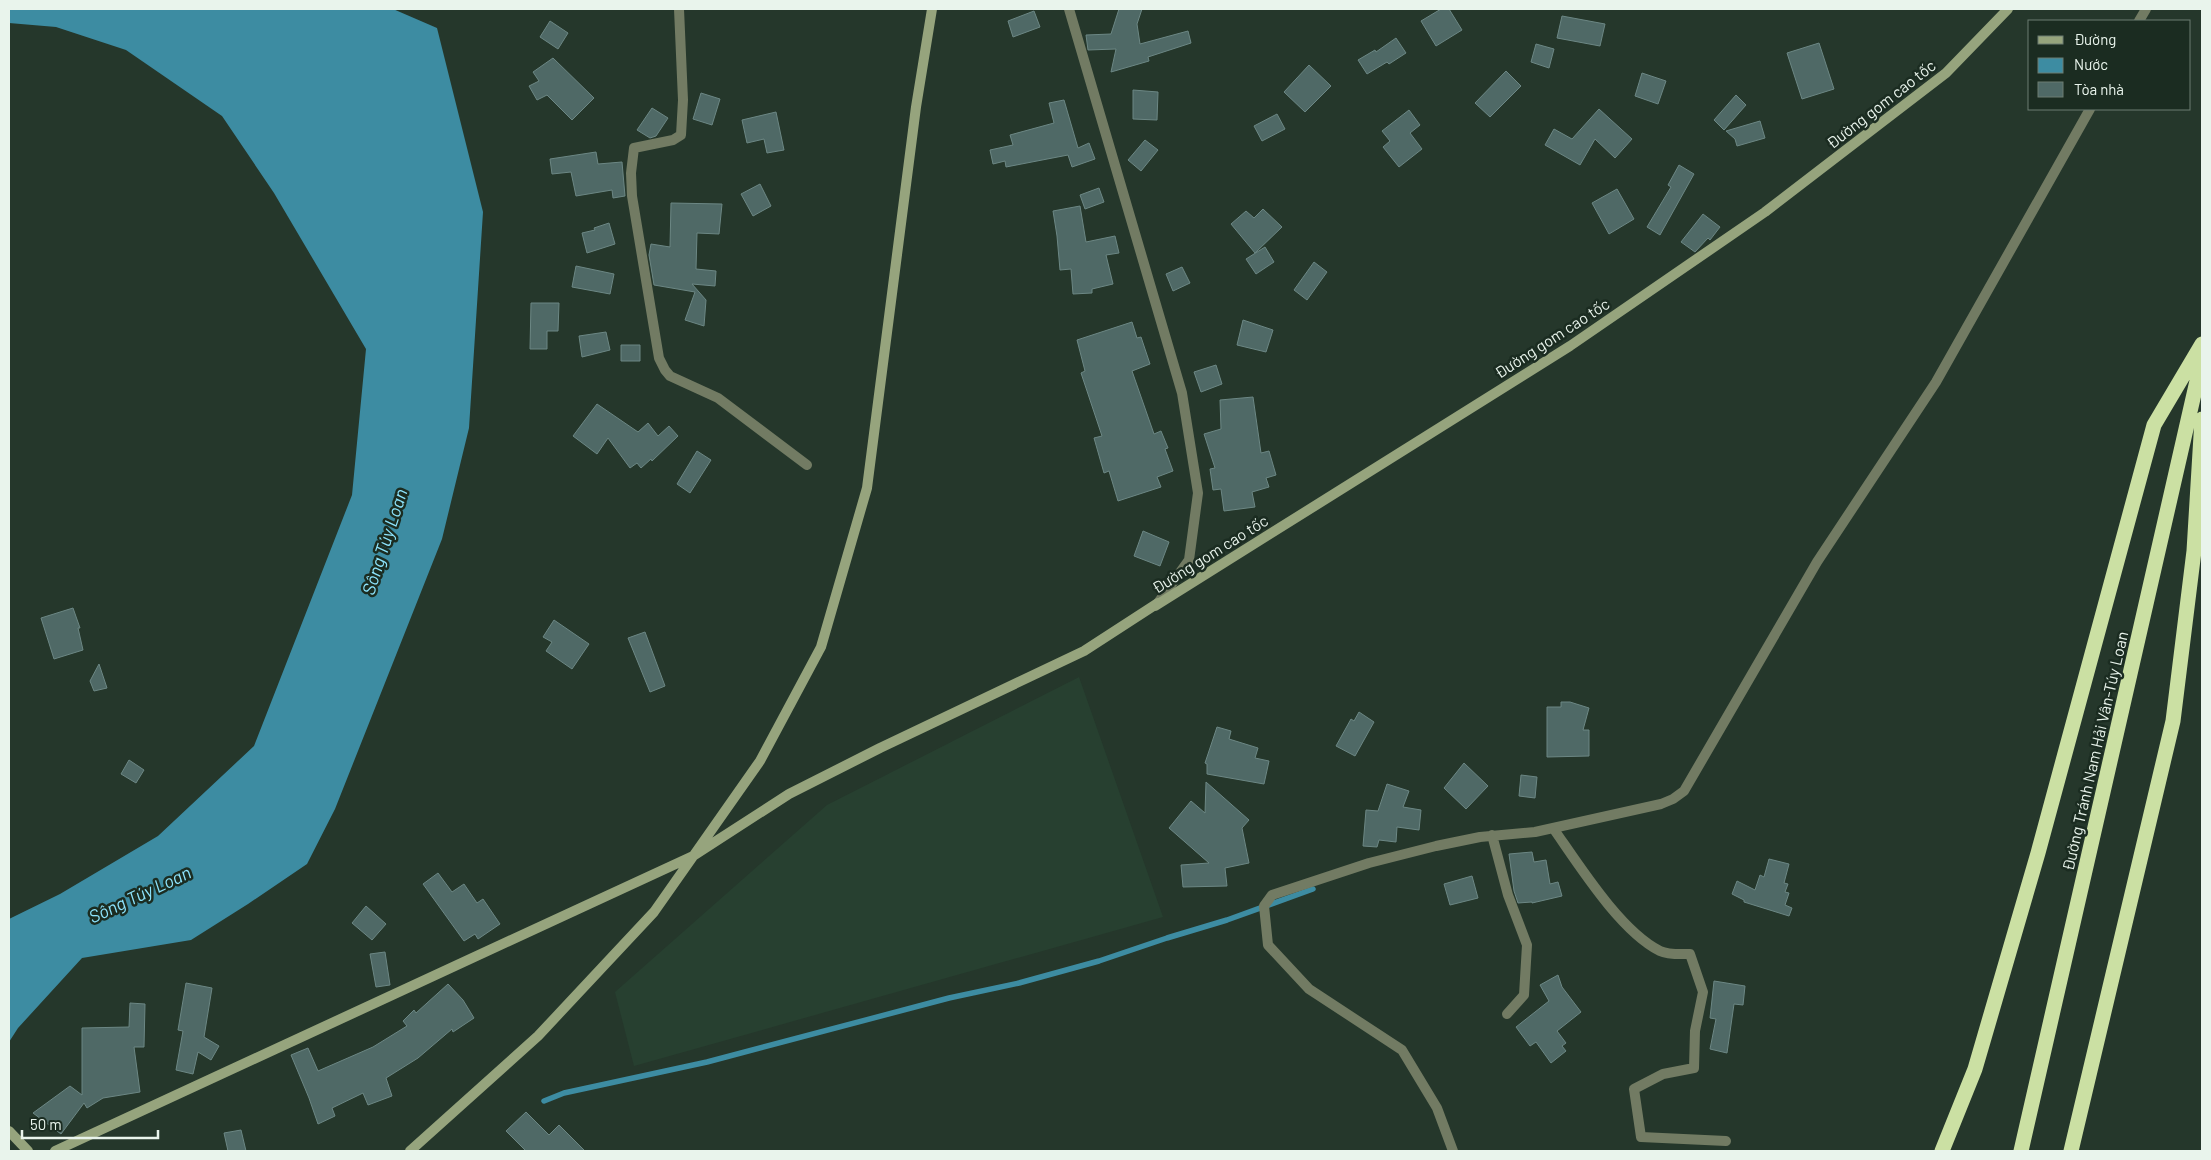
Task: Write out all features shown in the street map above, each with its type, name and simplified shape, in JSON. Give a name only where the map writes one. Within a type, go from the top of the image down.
[{"type":"highway","points":[[1942,1151],[1974,1069],[2033,872],[2154,425],[2202,344]]},
{"type":"highway","name":"Đường Tránh Nam Hải Vân-Túy Loan","points":[[2021,1151],[2202,359]]},
{"type":"highway","points":[[2071,1151],[2173,721],[2194,551],[2202,419]]},
{"type":"main road","points":[[410,1151],[538,1036],[654,912],[760,761],[821,647],[867,488],[916,107],[932,9]]},
{"type":"main road","name":"Đường gom cao tốc","points":[[1084,651],[1570,346],[1764,212],[1946,73],[2008,9]]},
{"type":"main road","points":[[55,1151],[693,856],[789,794],[880,748],[1084,651],[1158,603]]},
{"type":"main road","points":[[10,1136],[28,1151]]},
{"type":"street","points":[[679,9],[683,100],[680,135],[673,140],[634,148],[631,173],[632,196],[659,358],[664,370],[670,376],[718,398],[807,465]]},
{"type":"street","points":[[1069,9],[1182,393],[1198,492],[1189,560],[1158,603]]},
{"type":"street","points":[[2140,20],[2146,9]]},
{"type":"street","points":[[1453,1151],[1437,1108],[1402,1050],[1309,989],[1268,945],[1264,906],[1272,894],[1369,863],[1453,842],[1492,835],[1536,832],[1661,804],[1673,799],[1684,790],[1817,562],[1936,382],[2089,110]]},
{"type":"street","points":[[1553,828],[1588,878],[1632,932],[1662,952],[1690,954],[1702,992],[1694,1031],[1694,1068],[1663,1074],[1634,1089],[1641,1137],[1726,1141]]},
{"type":"street","points":[[1492,835],[1508,895],[1527,945],[1524,995],[1507,1014]]},
{"type":"shaded area","points":[[1079,677],[1163,917],[634,1066],[615,992],[827,805]]},
{"type":"water","name":"Sông Túy Loan","points":[[9,9],[393,9],[437,28],[483,212],[469,428],[442,539],[335,809],[307,864],[191,940],[82,958],[18,1028],[9,1042],[9,919],[60,894],[158,836],[254,746],[352,495],[366,349],[274,193],[222,116],[126,50],[56,27],[9,23]]},
{"type":"building","points":[[1119,9],[1142,9],[1137,24],[1140,44],[1188,31],[1191,43],[1148,57],[1149,61],[1111,72],[1116,49],[1088,50],[1086,35],[1111,34]]},
{"type":"building","points":[[1441,9],[1449,9],[1462,30],[1436,46],[1421,21]]},
{"type":"building","points":[[1034,11],[1040,27],[1013,37],[1008,21]]},
{"type":"building","points":[[1562,16],[1605,24],[1600,46],[1557,38]]},
{"type":"building","points":[[550,21],[568,33],[558,49],[540,37]]},
{"type":"building","points":[[1396,38],[1406,53],[1389,64],[1387,62],[1367,74],[1358,60],[1375,50],[1376,52]]},
{"type":"building","points":[[1819,43],[1834,89],[1802,99],[1787,53]]},
{"type":"building","points":[[1536,44],[1554,49],[1549,68],[1531,62]]},
{"type":"building","points":[[553,58],[594,98],[572,120],[547,95],[537,100],[529,86],[539,81],[533,72]]},
{"type":"building","points":[[1309,65],[1331,86],[1305,112],[1284,92]]},
{"type":"building","points":[[1506,71],[1521,86],[1490,117],[1475,103]]},
{"type":"building","points":[[1642,73],[1666,81],[1658,104],[1635,96]]},
{"type":"building","points":[[1133,90],[1158,92],[1157,120],[1133,119]]},
{"type":"building","points":[[701,93],[720,99],[712,125],[693,119]]},
{"type":"building","points":[[1736,95],[1746,105],[1724,130],[1714,120]]},
{"type":"building","points":[[1064,100],[1078,148],[1089,143],[1095,159],[1072,167],[1068,155],[1006,167],[1005,161],[993,164],[990,150],[1013,145],[1010,135],[1054,123],[1049,103]]},
{"type":"building","points":[[652,108],[668,118],[656,136],[650,138],[637,130]]},
{"type":"building","points":[[1599,109],[1632,139],[1615,158],[1595,139],[1580,165],[1545,145],[1554,129],[1572,139]]},
{"type":"building","points":[[1409,110],[1420,125],[1410,133],[1422,149],[1399,167],[1383,147],[1390,141],[1382,131]]},
{"type":"building","points":[[776,112],[784,150],[767,153],[764,139],[747,143],[742,120]]},
{"type":"building","points":[[1277,114],[1285,129],[1262,141],[1254,126]]},
{"type":"building","points":[[1760,121],[1765,138],[1737,146],[1735,139],[1726,131]]},
{"type":"building","points":[[1145,140],[1158,150],[1141,171],[1128,160]]},
{"type":"building","points":[[596,152],[598,164],[622,162],[625,196],[613,198],[612,190],[576,196],[571,172],[552,174],[550,159]]},
{"type":"building","points":[[1679,165],[1694,174],[1660,235],[1647,227],[1671,187],[1668,185]]},
{"type":"building","points":[[760,184],[771,206],[753,216],[741,194]]},
{"type":"building","points":[[1099,188],[1104,202],[1085,209],[1080,195]]},
{"type":"building","points":[[1617,189],[1634,219],[1609,234],[1592,203]]},
{"type":"building","points":[[671,203],[722,204],[719,234],[697,233],[696,269],[716,271],[715,286],[692,284],[706,300],[704,326],[685,320],[695,292],[654,285],[649,255],[651,244],[670,247]]},
{"type":"building","points":[[1080,206],[1086,242],[1115,236],[1119,253],[1106,255],[1113,284],[1092,289],[1092,293],[1073,294],[1071,269],[1060,270],[1053,211]]},
{"type":"building","points":[[1263,209],[1282,227],[1255,253],[1231,224],[1246,211],[1254,218]]},
{"type":"building","points":[[1703,214],[1720,227],[1710,240],[1708,238],[1695,252],[1681,242]]},
{"type":"building","points":[[609,223],[615,244],[587,253],[582,233],[595,230],[594,228]]},
{"type":"building","points":[[1265,247],[1274,262],[1256,274],[1246,259]]},
{"type":"building","points":[[1314,262],[1327,272],[1307,300],[1294,290]]},
{"type":"building","points":[[576,266],[614,274],[610,294],[572,287]]},
{"type":"building","points":[[1182,267],[1190,283],[1173,291],[1166,274]]},
{"type":"building","points":[[531,303],[559,303],[558,331],[547,331],[547,349],[530,349]]},
{"type":"building","points":[[1243,320],[1273,330],[1266,352],[1237,345]]},
{"type":"building","points":[[1132,322],[1137,338],[1141,337],[1150,364],[1132,371],[1154,434],[1161,431],[1168,448],[1165,449],[1173,471],[1157,477],[1161,487],[1118,501],[1109,471],[1104,473],[1094,438],[1102,436],[1081,373],[1085,371],[1077,340]]},
{"type":"building","points":[[606,332],[610,350],[582,357],[579,336]]},
{"type":"building","points":[[621,345],[640,345],[640,361],[621,361]]},
{"type":"building","points":[[1216,365],[1222,384],[1201,392],[1194,372]]},
{"type":"building","points":[[1253,397],[1261,453],[1269,451],[1276,475],[1266,478],[1269,487],[1252,492],[1255,507],[1224,511],[1221,489],[1213,490],[1210,469],[1215,468],[1204,434],[1221,429],[1220,400]]},
{"type":"building","points":[[597,404],[638,432],[648,423],[658,436],[669,426],[678,436],[652,461],[651,459],[641,468],[637,463],[630,468],[608,438],[597,454],[573,436]]},
{"type":"building","points":[[697,451],[711,460],[690,493],[677,484]]},
{"type":"building","points":[[1143,531],[1169,542],[1160,566],[1134,556]]},
{"type":"building","points":[[73,608],[80,628],[78,628],[83,650],[54,659],[41,618]]},
{"type":"building","points":[[554,620],[589,644],[572,669],[546,651],[552,642],[543,637]]},
{"type":"building","points":[[645,632],[665,686],[650,692],[628,638]]},
{"type":"building","points":[[99,664],[107,688],[94,691],[90,681]]},
{"type":"building","points":[[1561,702],[1570,702],[1589,708],[1583,730],[1589,730],[1589,756],[1547,757],[1547,707],[1561,707]]},
{"type":"building","points":[[1359,712],[1374,722],[1355,756],[1336,746],[1351,719],[1354,721]]},
{"type":"building","points":[[1217,727],[1231,731],[1229,739],[1258,748],[1255,758],[1269,761],[1264,784],[1207,774],[1207,764],[1205,763]]},
{"type":"building","points":[[129,760],[144,770],[136,783],[121,774]]},
{"type":"building","points":[[1464,763],[1488,786],[1466,809],[1444,788]]},
{"type":"building","points":[[1521,775],[1537,777],[1535,798],[1519,796]]},
{"type":"building","points":[[1206,782],[1249,820],[1242,828],[1249,863],[1225,868],[1227,886],[1183,887],[1181,865],[1209,863],[1169,828],[1191,801],[1205,813]]},
{"type":"building","points":[[1387,784],[1409,791],[1403,807],[1421,810],[1419,830],[1397,827],[1396,842],[1379,840],[1377,847],[1363,846],[1366,810],[1378,811]]},
{"type":"building","points":[[1532,852],[1534,862],[1546,860],[1550,884],[1558,882],[1562,896],[1532,903],[1518,903],[1514,891],[1509,854]]},
{"type":"building","points":[[1769,859],[1789,864],[1784,883],[1788,884],[1785,892],[1789,893],[1785,905],[1792,908],[1789,916],[1744,902],[1744,900],[1732,894],[1737,881],[1755,890],[1760,875],[1764,877]]},
{"type":"building","points":[[438,873],[452,892],[464,884],[477,903],[483,899],[500,924],[478,939],[475,934],[464,941],[423,884]]},
{"type":"building","points":[[1472,876],[1478,898],[1450,905],[1444,884]]},
{"type":"building","points":[[366,906],[386,924],[372,940],[352,923]]},
{"type":"building","points":[[385,952],[390,985],[376,987],[370,954]]},
{"type":"building","points":[[1558,975],[1562,987],[1581,1012],[1557,1031],[1566,1043],[1562,1046],[1566,1051],[1551,1063],[1536,1042],[1530,1046],[1516,1027],[1549,1001],[1540,985]]},
{"type":"building","points":[[1714,981],[1745,986],[1743,1005],[1734,1004],[1727,1053],[1710,1049],[1716,1019],[1710,1018]]},
{"type":"building","points":[[186,983],[212,988],[204,1037],[219,1046],[211,1060],[198,1052],[193,1074],[176,1070],[183,1031],[178,1030]]},
{"type":"building","points":[[448,984],[463,1000],[474,1018],[453,1032],[452,1029],[418,1058],[386,1078],[392,1096],[368,1105],[363,1093],[332,1108],[335,1116],[318,1124],[291,1055],[308,1048],[318,1071],[373,1047],[407,1026],[403,1021],[414,1010],[416,1013]]},
{"type":"building","points":[[130,1003],[145,1004],[144,1047],[134,1047],[140,1092],[103,1098],[87,1108],[84,1103],[61,1134],[33,1113],[70,1086],[82,1095],[82,1028],[129,1027]]},
{"type":"building","points":[[526,1112],[549,1135],[559,1125],[585,1151],[526,1151],[506,1131]]},
{"type":"building","points":[[241,1130],[246,1151],[228,1151],[224,1133]]},
{"type":"waterway","points":[[544,1101],[564,1093],[707,1062],[949,998],[1019,983],[1099,961],[1227,920],[1313,889]]}]
